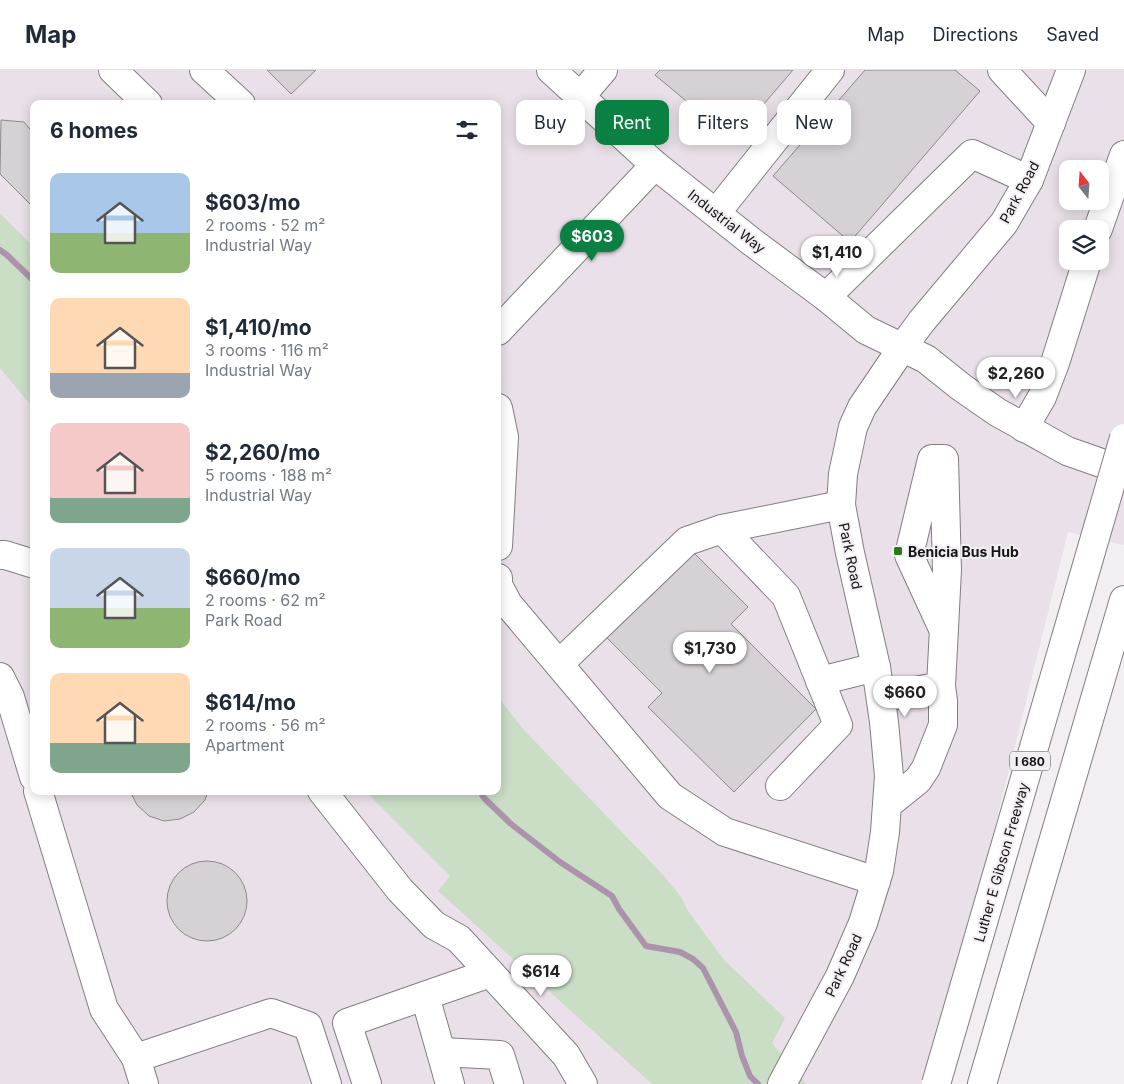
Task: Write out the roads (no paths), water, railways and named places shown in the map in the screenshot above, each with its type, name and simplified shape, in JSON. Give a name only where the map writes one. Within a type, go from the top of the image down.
[{"type":"main road","points":[[113,70],[144,100]]},
{"type":"main road","points":[[204,70],[237,100]]},
{"type":"main road","name":"Industrial Way","points":[[551,70],[655,165],[866,330],[926,359],[961,387],[997,412],[1066,451],[1124,471]]},
{"type":"main road","points":[[580,97],[603,70]]},
{"type":"main road","points":[[716,213],[830,70]]},
{"type":"main road","points":[[1002,70],[1051,124]]},
{"type":"main road","name":"Park Road","points":[[788,1075],[840,976],[863,923],[876,881],[885,832],[889,776],[881,698],[841,505],[843,474],[853,427],[862,407],[921,322],[1004,223],[1029,180],[1071,70]]},
{"type":"main road","points":[[826,297],[972,154],[1029,180]]},
{"type":"main road","points":[[1101,220],[1124,155]]},
{"type":"main road","points":[[501,328],[655,165]]},
{"type":"main road","points":[[1024,428],[1042,397],[1055,363],[1084,270]]},
{"type":"main road","points":[[501,422],[504,437],[501,492]]},
{"type":"main road","name":"Luther E Gibson Freeway","points":[[936,1084],[1124,438]]},
{"type":"main road","points":[[887,805],[918,780],[926,768],[943,725],[944,701],[941,686],[944,631],[947,570],[944,459],[932,460],[909,555],[944,631]]},
{"type":"main road","points":[[559,664],[687,541],[722,529],[841,505]]},
{"type":"main road","points":[[722,529],[786,596],[838,725],[780,786]]},
{"type":"main road","points":[[0,555],[30,563]]},
{"type":"main road","points":[[501,591],[508,604],[670,796],[725,832],[876,881]]},
{"type":"main road","points":[[982,1084],[1124,600]]},
{"type":"main road","points":[[820,681],[876,667]]},
{"type":"main road","points":[[0,677],[10,697],[30,764]]},
{"type":"main road","points":[[881,698],[941,686]]},
{"type":"main road","points":[[39,795],[104,1009],[136,1058],[144,1084]]},
{"type":"main road","points":[[325,795],[400,890],[434,925],[459,939],[566,1055],[583,1084]]},
{"type":"main road","points":[[367,1084],[347,1023],[490,973]]},
{"type":"main road","points":[[425,996],[450,1084]]},
{"type":"main road","points":[[136,1058],[271,1014],[308,1026],[327,1084]]},
{"type":"main road","points":[[441,1052],[500,1055],[509,1084]]},
{"type":"waterway","points":[[0,250],[30,277]]},
{"type":"waterway","points":[[482,795],[511,824],[560,862],[612,896],[619,909],[646,946],[680,952],[693,959],[703,968],[736,1032],[742,1056],[750,1076],[758,1084]]},
{"type":"place","name":"Benicia Bus Hub","points":[[898,551]]}]
